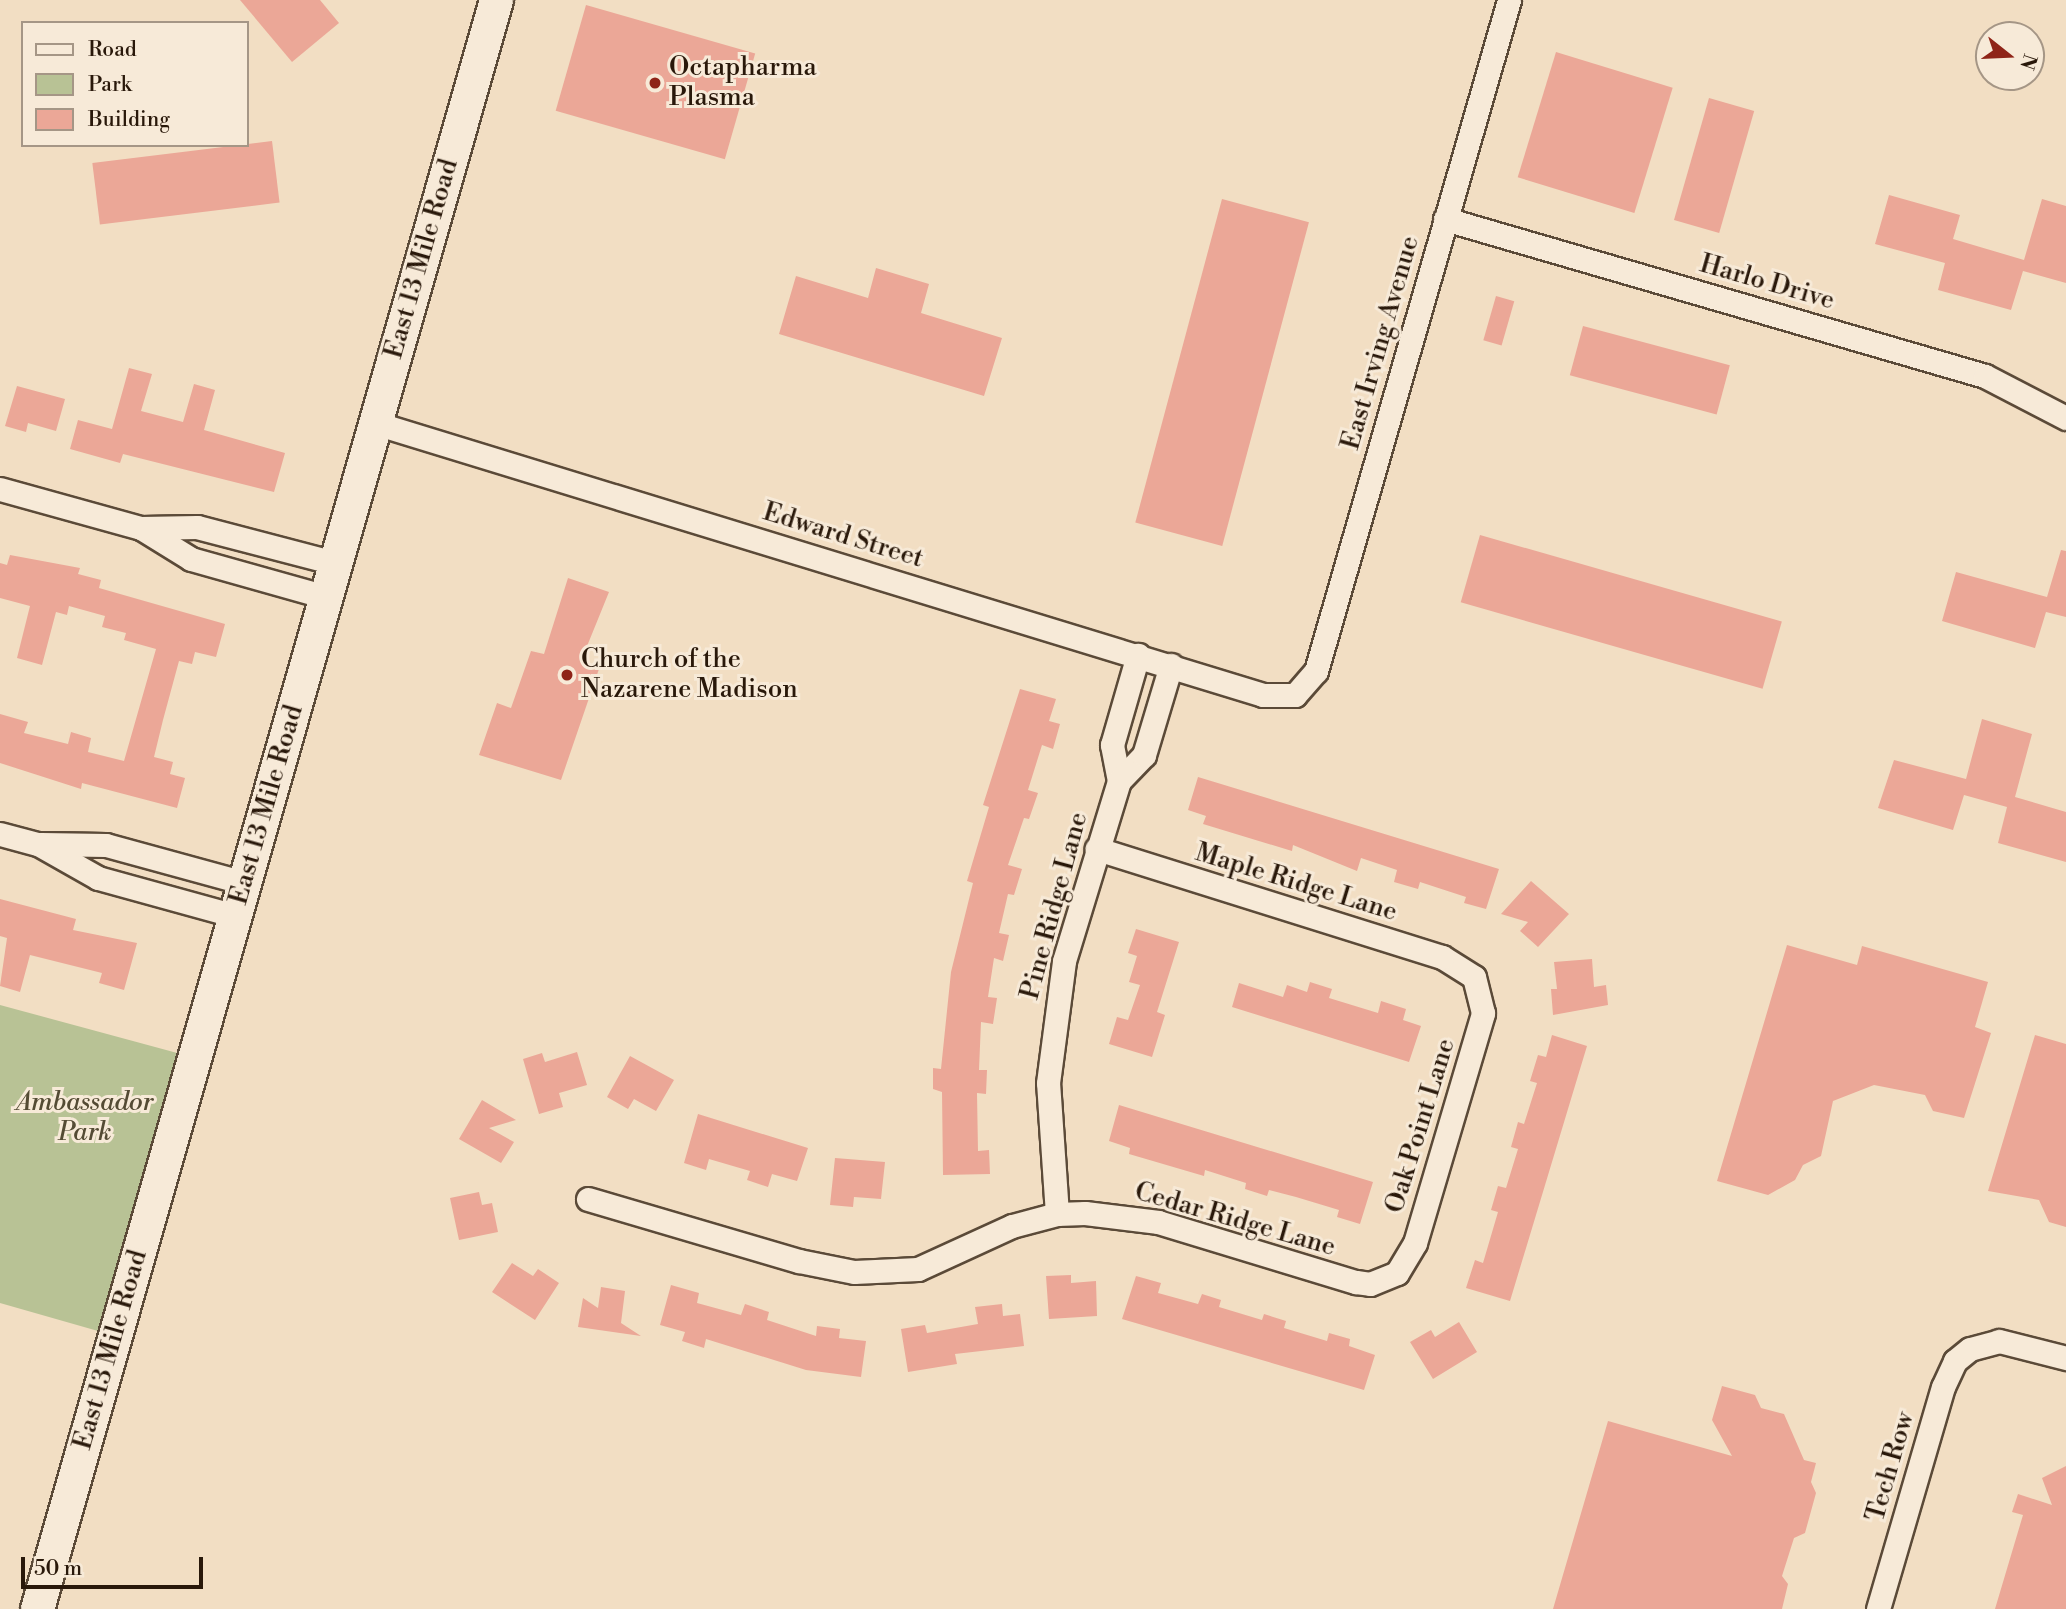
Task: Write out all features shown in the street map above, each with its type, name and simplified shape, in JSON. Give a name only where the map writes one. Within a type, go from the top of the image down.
[{"type":"main road","name":"East 13 Mile Road","points":[[37,1609],[496,0]]},
{"type":"street","name":"East Irving Avenue","points":[[1295,695],[1316,671],[1509,0]]},
{"type":"street","name":"Harlo Drive","points":[[1445,219],[1985,376],[2066,418]]},
{"type":"street","name":"Edward Street","points":[[375,422],[1263,695],[1295,695]]},
{"type":"street","points":[[0,489],[141,528],[191,559],[326,597]]},
{"type":"street","points":[[141,528],[197,527],[335,563]]},
{"type":"street","name":"Pine Ridge Lane","points":[[1119,781],[1112,745],[1138,655]]},
{"type":"street","name":"Pine Ridge Lane","points":[[1057,1214],[1048,1110],[1052,1031],[1064,961],[1119,781],[1144,755],[1171,665]]},
{"type":"street","points":[[0,834],[38,844],[106,845],[245,883]]},
{"type":"street","points":[[38,844],[98,878],[236,916]]},
{"type":"street","name":"Maple Ridge Lane","points":[[1097,849],[1441,957],[1474,977]]},
{"type":"street","name":"Oak Point Lane","points":[[1384,1281],[1397,1273],[1415,1243],[1458,1101],[1483,1013],[1483,999],[1474,977]]},
{"type":"street","name":"Cedar Ridge Lane","points":[[588,1199],[799,1261],[879,1274],[918,1269],[1012,1226],[1057,1214],[1134,1217],[1340,1278],[1370,1283],[1384,1281]]},
{"type":"street","name":"Tech Row","points":[[1878,1609],[1943,1387],[1955,1361],[1970,1349],[1999,1341],[2066,1358]]},
{"type":"green space","name":"Ambassador Park","points":[[0,1005],[192,1057],[112,1335],[0,1303]]},
{"type":"building","points":[[240,0],[320,0],[339,23],[292,62]]},
{"type":"building","name":"Octapharma Plasma","points":[[586,5],[755,54],[725,159],[556,111]]},
{"type":"building","points":[[1556,52],[1673,88],[1634,213],[1518,177]]},
{"type":"building","points":[[1709,98],[1754,111],[1719,233],[1674,220]]},
{"type":"building","points":[[272,141],[280,203],[100,225],[92,163],[223,147],[248,147],[248,144]]},
{"type":"building","points":[[1889,195],[1960,215],[1953,239],[2024,260],[2042,199],[2066,206],[2066,283],[2023,271],[2011,310],[1938,290],[1945,263],[1875,244]]},
{"type":"building","points":[[1222,199],[1309,222],[1222,546],[1135,523]]},
{"type":"building","points":[[876,268],[929,284],[921,313],[1002,338],[984,396],[779,334],[796,276],[868,298]]},
{"type":"building","points":[[1496,296],[1514,301],[1502,345],[1483,340]]},
{"type":"building","points":[[1583,326],[1730,365],[1717,415],[1570,375]]},
{"type":"building","points":[[129,368],[152,374],[141,411],[183,422],[194,384],[215,390],[204,430],[285,453],[274,492],[123,454],[120,463],[70,449],[78,420],[112,429]]},
{"type":"building","points":[[17,386],[65,399],[56,431],[28,423],[26,432],[5,426]]},
{"type":"building","points":[[1480,535],[1782,622],[1763,689],[1461,602]]},
{"type":"building","points":[[2061,550],[2066,551],[2066,617],[2046,612],[2035,648],[1942,621],[1956,572],[2047,597]]},
{"type":"building","points":[[10,555],[80,568],[78,574],[101,580],[99,588],[225,624],[216,657],[195,652],[192,664],[179,661],[163,720],[154,757],[173,762],[170,774],[185,778],[177,808],[82,783],[81,789],[0,763],[0,714],[28,722],[24,733],[68,744],[71,732],[91,738],[88,752],[124,761],[156,649],[124,640],[126,633],[102,627],[105,616],[69,606],[67,615],[56,612],[42,665],[17,658],[30,606],[0,598],[0,563],[7,565]]},
{"type":"building","name":"Church of the Nazarene Madison","points":[[568,578],[609,592],[581,661],[600,666],[561,780],[479,755],[497,703],[511,708],[531,651],[544,654]]},
{"type":"building","points":[[1020,689],[1056,699],[1049,721],[1060,724],[1053,749],[1042,745],[1028,790],[1038,793],[1029,819],[1024,818],[1008,865],[1022,869],[1014,895],[1008,894],[999,933],[1009,935],[1003,961],[994,958],[988,997],[997,998],[993,1024],[981,1022],[979,1070],[987,1070],[986,1094],[977,1093],[978,1151],[989,1150],[990,1174],[943,1175],[942,1092],[933,1089],[933,1068],[941,1069],[951,972],[973,883],[967,881],[989,807],[983,805]]},
{"type":"building","points":[[1982,719],[2032,734],[2015,797],[2066,812],[2066,862],[1998,843],[2007,807],[1964,795],[1953,830],[1878,808],[1894,760],[1966,779]]},
{"type":"building","points":[[1198,777],[1499,869],[1486,909],[1464,903],[1466,897],[1420,882],[1418,889],[1394,882],[1397,870],[1361,858],[1357,871],[1293,845],[1292,851],[1203,824],[1206,816],[1188,810]]},
{"type":"building","points":[[1531,881],[1569,914],[1538,947],[1520,931],[1528,922],[1501,914]]},
{"type":"building","points":[[0,899],[76,919],[73,930],[137,943],[124,990],[99,983],[102,973],[30,955],[20,992],[0,986],[7,938],[0,936]]},
{"type":"building","points":[[1136,929],[1179,942],[1157,1012],[1165,1015],[1152,1057],[1109,1044],[1117,1017],[1128,1020],[1140,985],[1129,982],[1137,956],[1128,953]]},
{"type":"building","points":[[1787,945],[1857,965],[1862,946],[1988,982],[1975,1027],[1991,1033],[1964,1118],[1933,1111],[1925,1095],[1874,1085],[1833,1101],[1821,1156],[1803,1165],[1795,1180],[1768,1195],[1717,1181]]},
{"type":"building","points":[[1592,959],[1594,987],[1606,985],[1608,1005],[1553,1015],[1551,989],[1557,989],[1554,962]]},
{"type":"building","points":[[1310,982],[1332,989],[1329,998],[1378,1013],[1381,1001],[1406,1009],[1403,1020],[1421,1026],[1409,1062],[1232,1007],[1239,983],[1283,997],[1287,985],[1307,992]]},
{"type":"building","points":[[1552,1035],[1587,1046],[1510,1301],[1466,1288],[1475,1260],[1483,1263],[1498,1212],[1491,1210],[1498,1186],[1506,1188],[1518,1149],[1511,1147],[1518,1122],[1524,1124],[1537,1083],[1530,1081],[1538,1055],[1546,1057]]},
{"type":"building","points":[[2035,1035],[2066,1044],[2066,1227],[2049,1222],[2039,1200],[1988,1191]]},
{"type":"building","points":[[577,1052],[587,1085],[559,1093],[563,1107],[539,1114],[523,1059],[542,1053],[545,1062]]},
{"type":"building","points":[[630,1056],[674,1080],[656,1111],[634,1099],[628,1109],[607,1097]]},
{"type":"building","points":[[482,1100],[516,1120],[489,1128],[514,1142],[501,1163],[459,1139]]},
{"type":"building","points":[[1119,1105],[1373,1182],[1360,1224],[1337,1217],[1339,1210],[1269,1190],[1267,1196],[1245,1189],[1246,1183],[1205,1170],[1204,1176],[1129,1154],[1130,1148],[1109,1141]]},
{"type":"building","points":[[698,1114],[808,1148],[797,1181],[772,1174],[768,1187],[747,1180],[750,1171],[709,1159],[706,1170],[684,1163]]},
{"type":"building","points":[[835,1158],[885,1162],[881,1199],[854,1197],[853,1207],[830,1205]]},
{"type":"building","points":[[479,1192],[482,1205],[492,1203],[498,1232],[459,1240],[450,1198]]},
{"type":"building","points":[[512,1263],[533,1276],[538,1269],[559,1283],[535,1320],[492,1292]]},
{"type":"building","points":[[1071,1275],[1071,1283],[1096,1281],[1097,1316],[1049,1319],[1046,1276]]},
{"type":"building","points":[[1136,1276],[1161,1283],[1158,1293],[1198,1304],[1202,1294],[1221,1300],[1219,1307],[1262,1320],[1264,1314],[1286,1321],[1284,1328],[1327,1341],[1329,1333],[1350,1339],[1349,1346],[1375,1355],[1364,1390],[1122,1319]]},
{"type":"building","points":[[671,1285],[699,1293],[697,1303],[741,1315],[745,1304],[769,1312],[767,1320],[816,1336],[817,1326],[840,1329],[839,1338],[866,1341],[861,1377],[806,1370],[706,1339],[704,1348],[682,1341],[685,1332],[660,1325]]},
{"type":"building","points":[[601,1287],[625,1291],[621,1323],[641,1336],[578,1327],[583,1298],[598,1308]]},
{"type":"building","points":[[1002,1304],[1003,1316],[1020,1314],[1024,1346],[955,1354],[957,1364],[908,1372],[901,1329],[925,1325],[927,1333],[978,1324],[975,1307]]},
{"type":"building","points":[[1459,1322],[1477,1352],[1433,1379],[1410,1342],[1431,1330],[1435,1337]]},
{"type":"building","points":[[1722,1386],[1755,1395],[1761,1408],[1784,1414],[1804,1460],[1816,1463],[1811,1482],[1816,1493],[1805,1533],[1794,1538],[1782,1576],[1788,1584],[1782,1609],[1553,1609],[1608,1421],[1732,1456],[1712,1420]]},
{"type":"building","points":[[2066,1466],[2066,1609],[1995,1609],[2023,1515],[2012,1512],[2018,1494],[2052,1505],[2042,1478]]},
{"type":"place","name":"Octapharma Plasma","points":[[655,83]]},
{"type":"place","name":"Church of the Nazarene Madison","points":[[567,675]]}]
